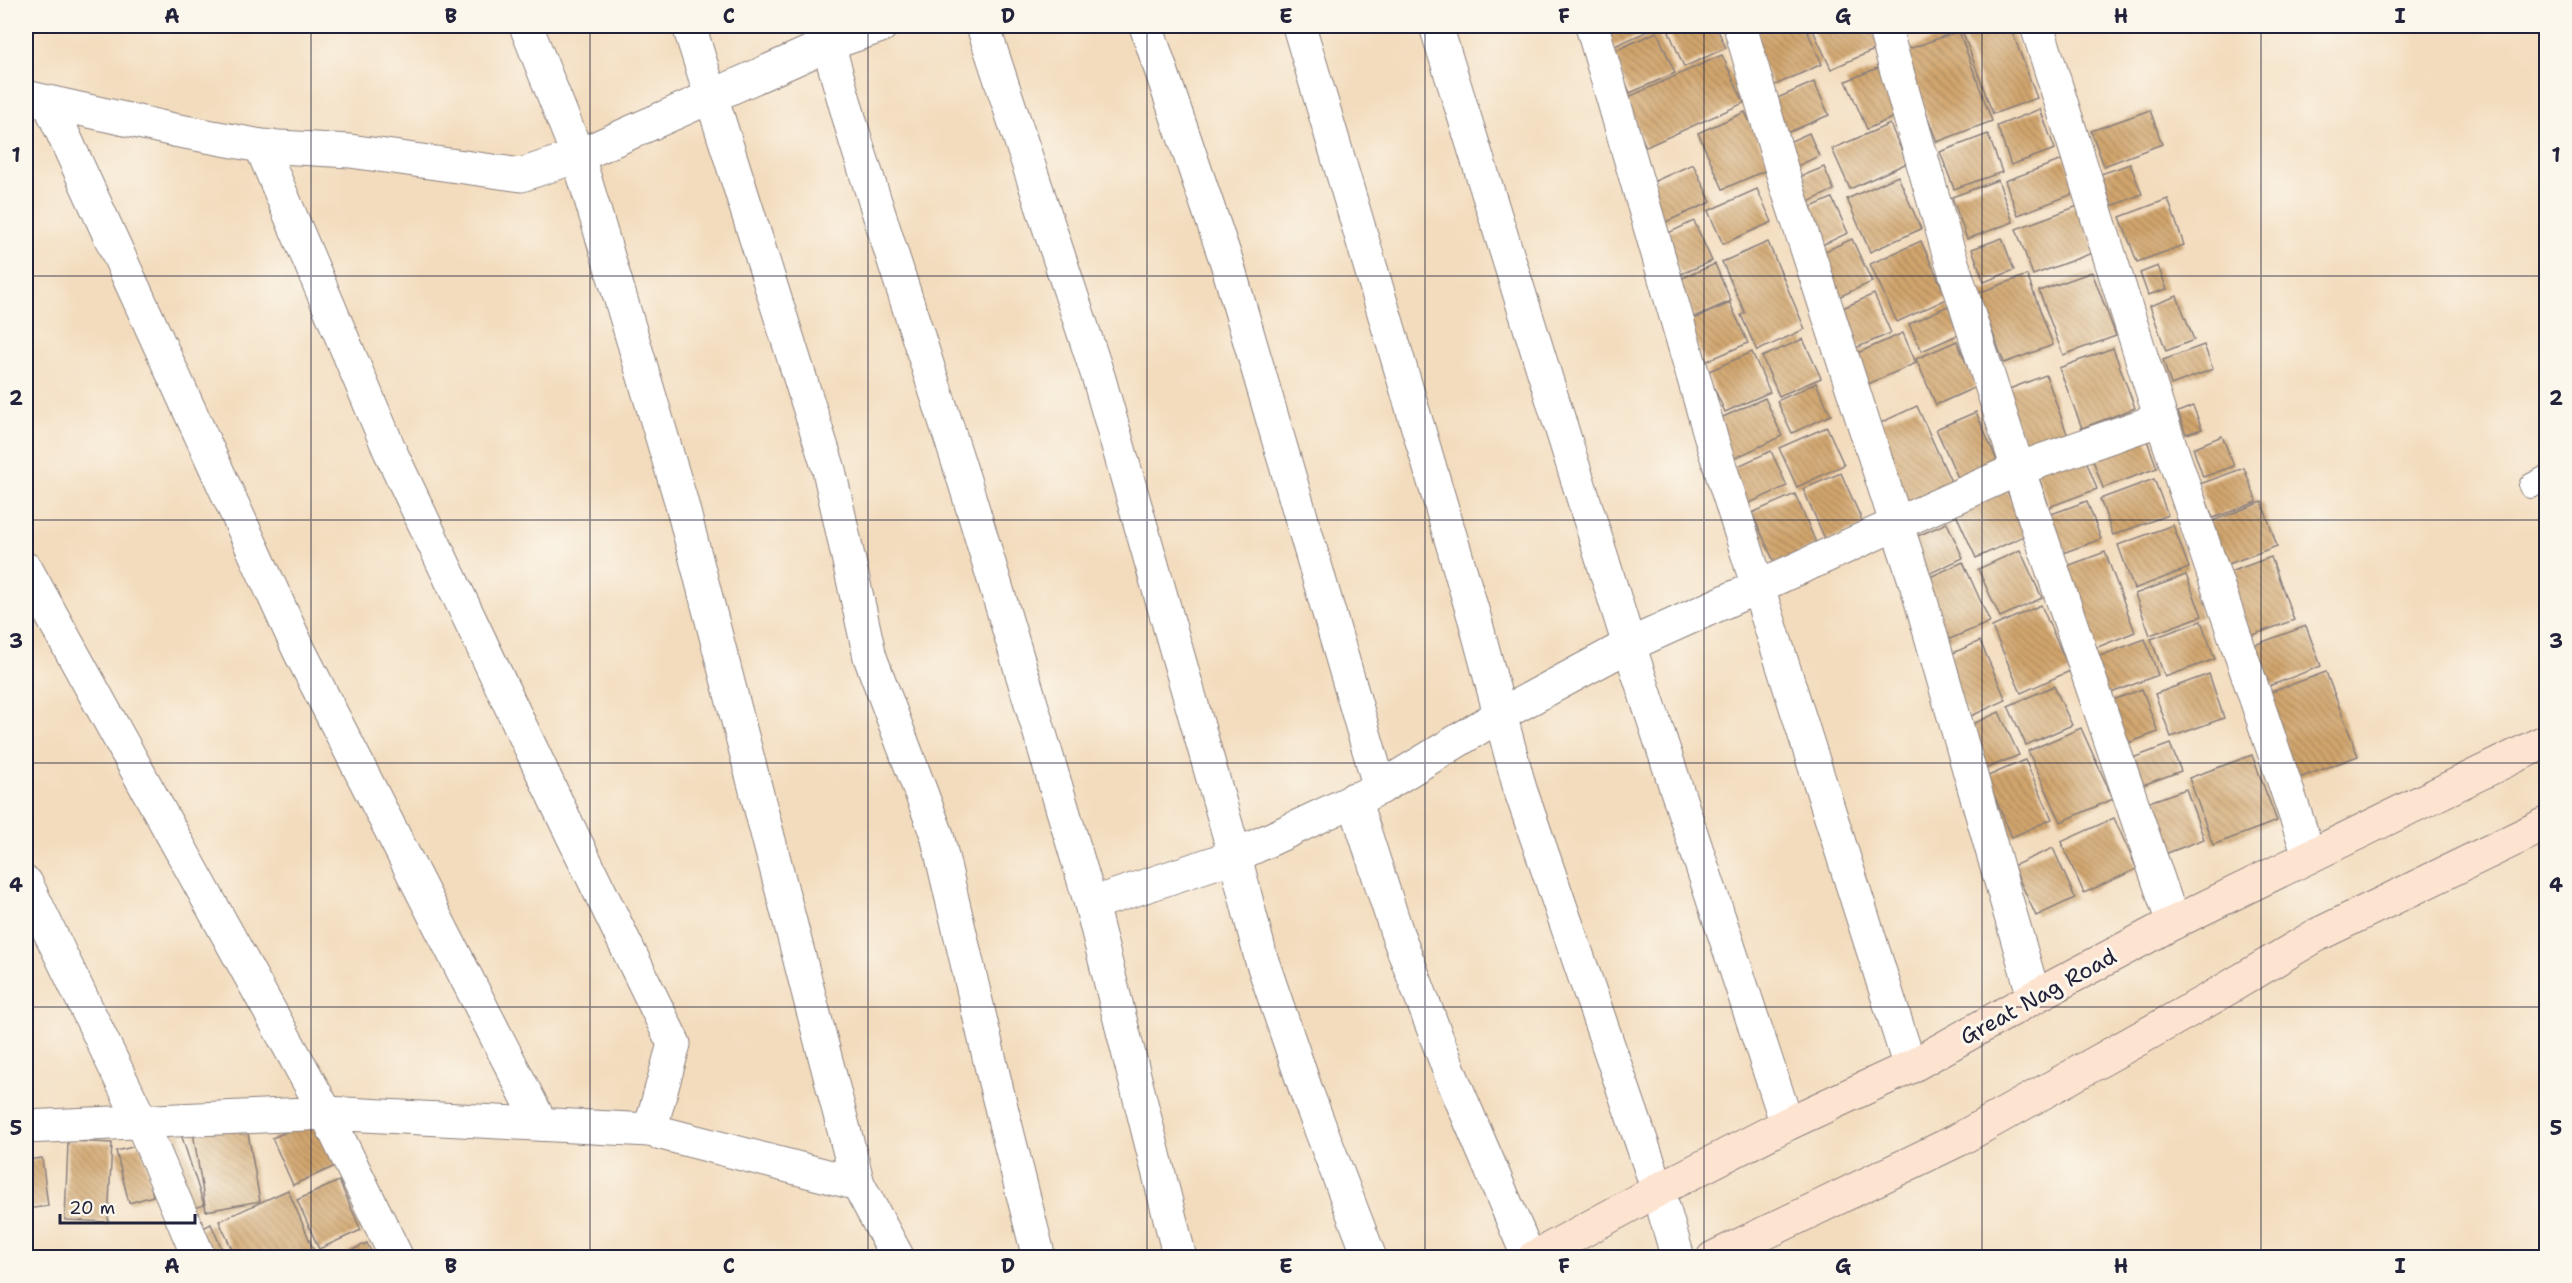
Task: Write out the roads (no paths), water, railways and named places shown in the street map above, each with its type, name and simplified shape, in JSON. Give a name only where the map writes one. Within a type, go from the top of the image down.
[{"type":"main road","name":"Great Nag Road","points":[[1531,1257],[1786,1124],[1910,1066],[2173,923],[2547,741]]},
{"type":"main road","points":[[1713,1257],[1958,1140],[2208,1000],[2317,934],[2547,824]]},
{"type":"street","points":[[526,26],[578,156],[681,501],[858,1184],[898,1257]]},
{"type":"street","points":[[689,26],[829,470],[870,657],[938,835],[998,1095],[1039,1257]]},
{"type":"street","points":[[38,101],[261,146],[350,151],[521,175],[578,156],[711,97],[826,35],[881,26]]},
{"type":"street","points":[[983,26],[1099,379],[1262,958],[1300,1075],[1370,1257]]},
{"type":"street","points":[[1146,26],[1227,263],[1367,793],[1397,933],[1444,1055],[1531,1257]]},
{"type":"street","points":[[1299,26],[1475,620],[1520,789],[1658,1190],[1678,1257]]},
{"type":"street","points":[[1436,26],[1629,645],[1786,1124]]},
{"type":"street","points":[[1592,26],[1714,448],[1910,1066]]},
{"type":"street","points":[[1740,26],[1784,178],[1917,587],[2034,997]]},
{"type":"street","points":[[1884,26],[1947,247],[2018,469],[2173,923]]},
{"type":"street","points":[[2037,26],[2161,419],[2310,855]]},
{"type":"street","points":[[826,35],[856,142],[969,494],[1091,904],[1180,1257]]},
{"type":"street","points":[[38,101],[299,650],[541,1124]]},
{"type":"street","points":[[261,146],[390,451],[674,1044],[650,1130]]},
{"type":"street","points":[[1091,904],[1235,856],[1367,793],[1500,715],[1629,645],[1896,522],[2018,469],[2161,419]]},
{"type":"street","points":[[26,569],[326,1113],[397,1257]]},
{"type":"street","points":[[26,883],[141,1121],[199,1257]]},
{"type":"street","points":[[26,1127],[326,1113],[650,1130],[858,1184]]}]
